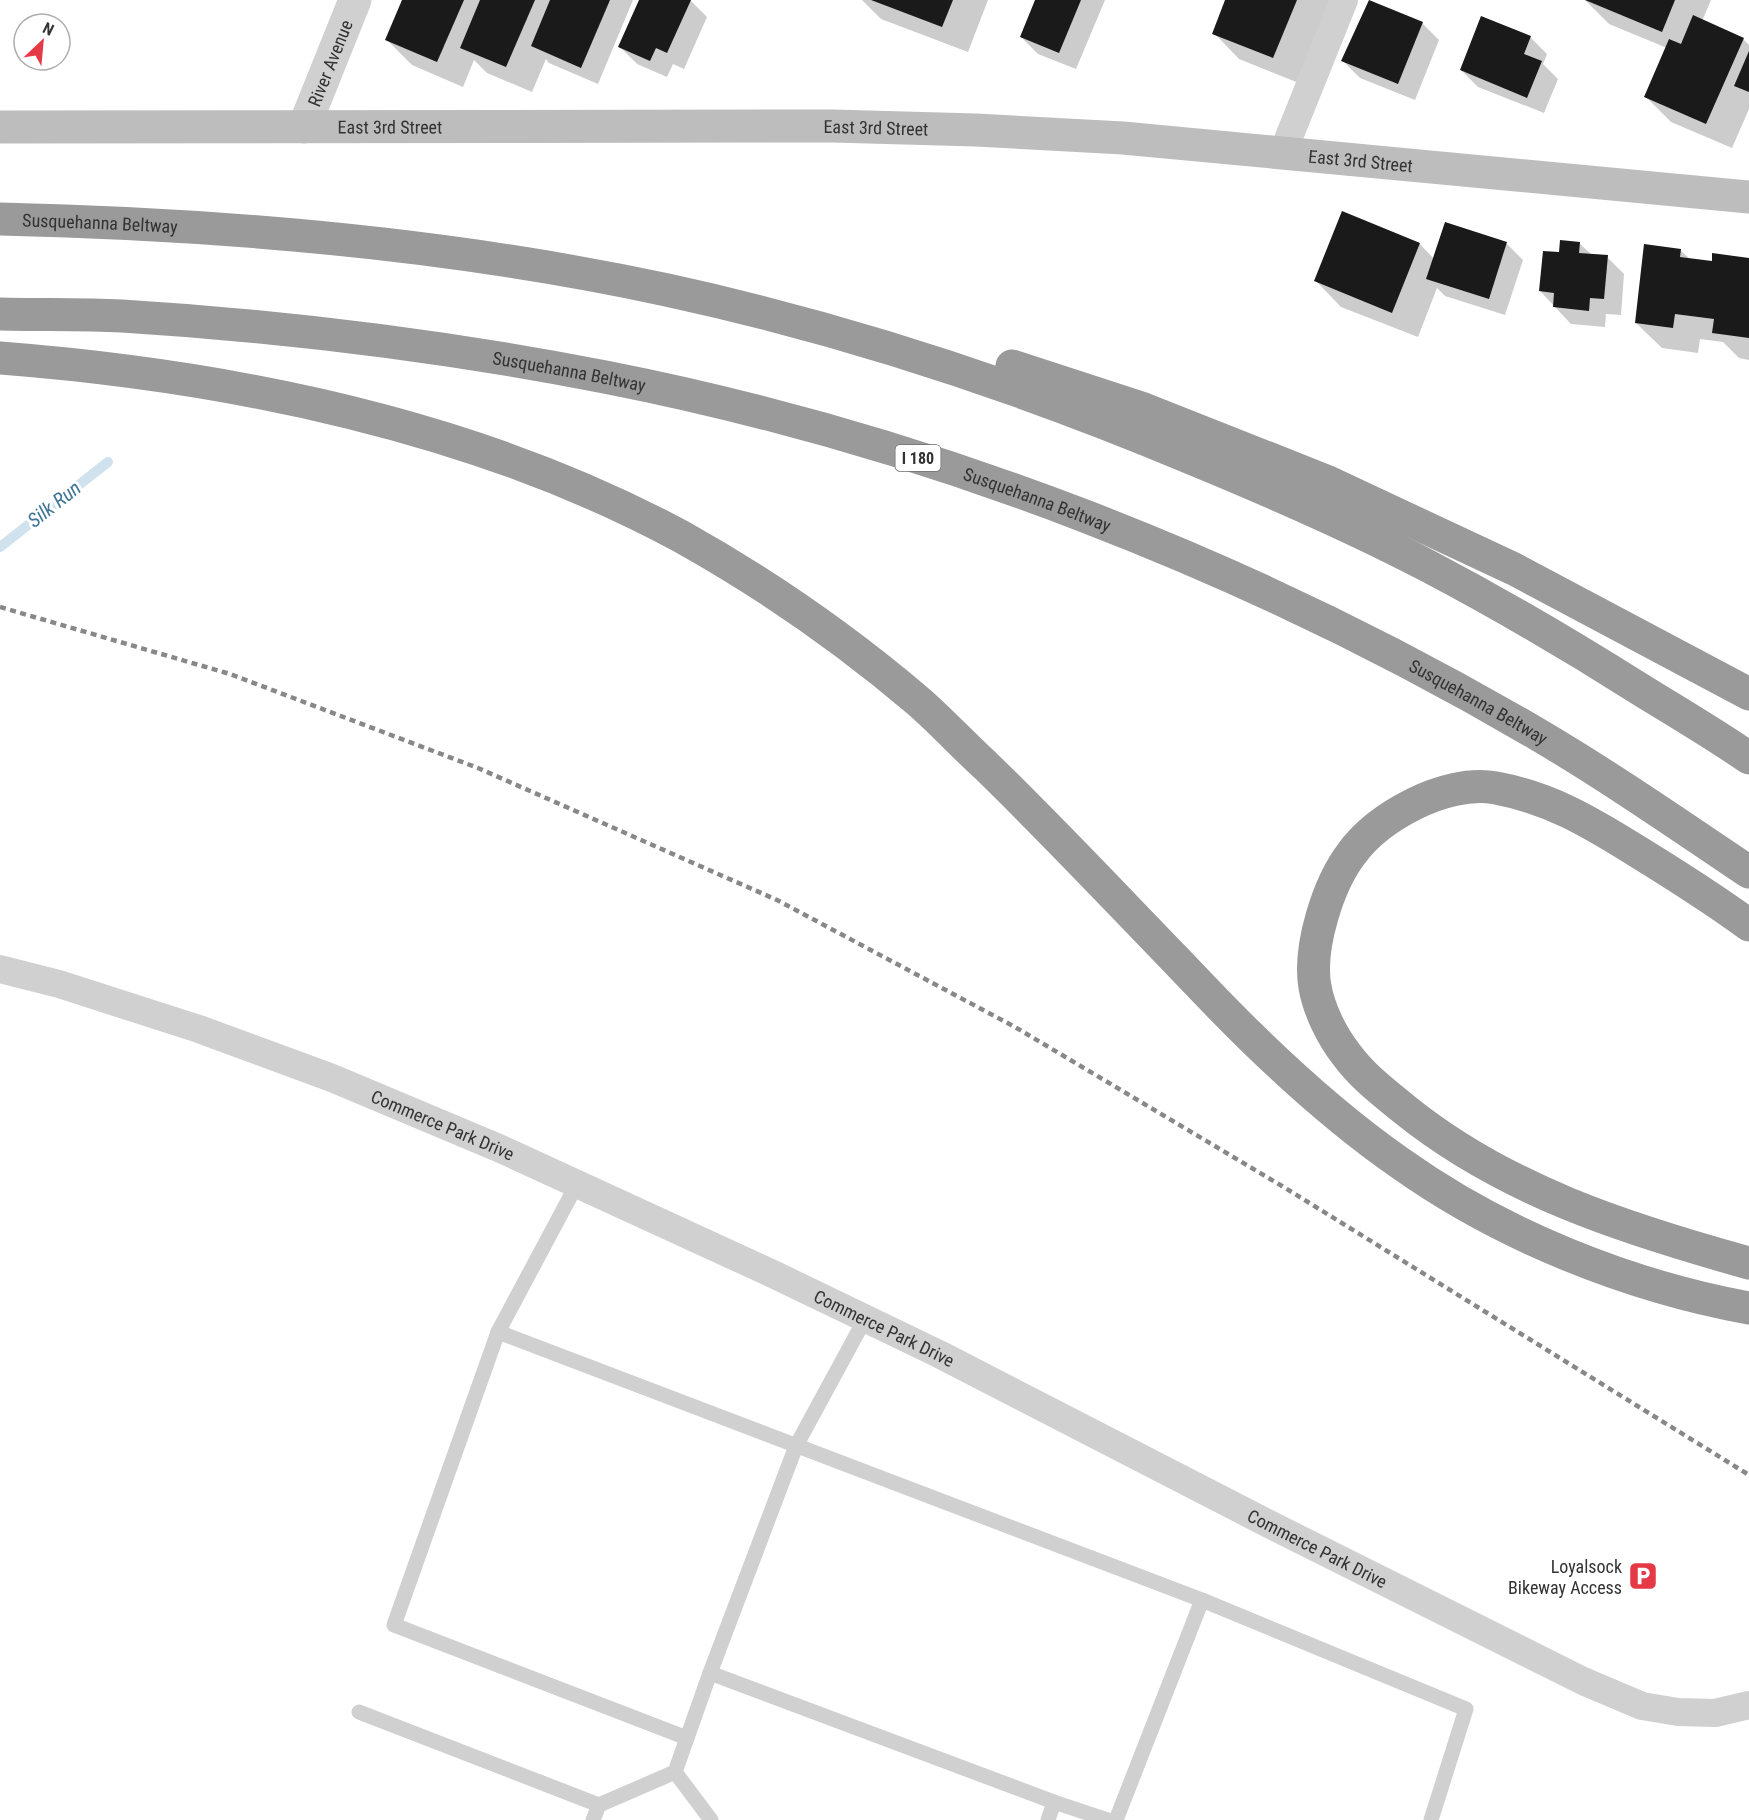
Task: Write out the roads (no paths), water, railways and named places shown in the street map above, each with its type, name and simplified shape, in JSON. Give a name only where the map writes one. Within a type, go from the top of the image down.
[{"type":"highway","name":"Susquehanna Beltway","points":[[0,219],[126,223],[262,232],[450,253],[573,272],[668,291],[802,323],[962,371],[1105,422],[1275,493],[1437,571],[1576,650],[1749,758]]},
{"type":"highway","points":[[668,291],[784,310],[880,330],[1003,363],[1144,409],[1326,481],[1514,569],[1749,694]]},
{"type":"highway","name":"Susquehanna Beltway","points":[[0,314],[118,316],[279,329],[435,348],[603,377],[672,392],[813,427],[968,474],[1134,536],[1299,608],[1378,647],[1535,733],[1611,780],[1749,872]]},
{"type":"highway","points":[[0,358],[167,376],[269,394],[392,423],[490,454],[574,486],[679,536],[765,586],[859,653],[922,705],[1044,823],[1251,1038],[1323,1102],[1401,1164],[1460,1201],[1525,1235],[1593,1265],[1676,1292],[1749,1308]]},
{"type":"highway","points":[[1749,925],[1698,888],[1580,816],[1548,801],[1493,787],[1458,788],[1428,796],[1394,814],[1370,833],[1351,854],[1332,892],[1322,921],[1314,958],[1315,987],[1325,1018],[1345,1053],[1370,1081],[1431,1131],[1500,1173],[1559,1201],[1618,1224],[1749,1263]]},
{"type":"main road","name":"East 3rd Street","points":[[0,127],[845,126],[976,130],[1101,137],[1283,152],[1749,197]]},
{"type":"street","name":"River Avenue","points":[[304,127],[355,0]]},
{"type":"street","points":[[1283,152],[1344,0]]},
{"type":"street","name":"Commerce Park Drive","points":[[0,969],[59,984],[200,1029],[332,1077],[501,1149],[939,1354],[1583,1682],[1642,1706],[1678,1712],[1715,1713],[1749,1705]]},
{"type":"lane","points":[[577,1184],[498,1332],[394,1625],[687,1738]]},
{"type":"lane","points":[[359,1712],[596,1813],[675,1772],[796,1446],[865,1319]]},
{"type":"lane","points":[[498,1332],[1202,1600],[1466,1709],[1431,1820]]},
{"type":"lane","points":[[1116,1820],[1202,1600]]},
{"type":"lane","points":[[710,1673],[1054,1802],[1108,1820]]},
{"type":"lane","points":[[675,1772],[711,1820]]},
{"type":"lane","points":[[1048,1820],[1054,1802]]},
{"type":"waterway","name":"Silk Run","points":[[0,547],[108,462]]},
{"type":"railway","points":[[0,607],[230,674],[478,768],[777,900],[1015,1027],[1282,1186],[1749,1475]]},
{"type":"place","name":"Loyalsock Bikeway Access","points":[[1643,1576]]}]
